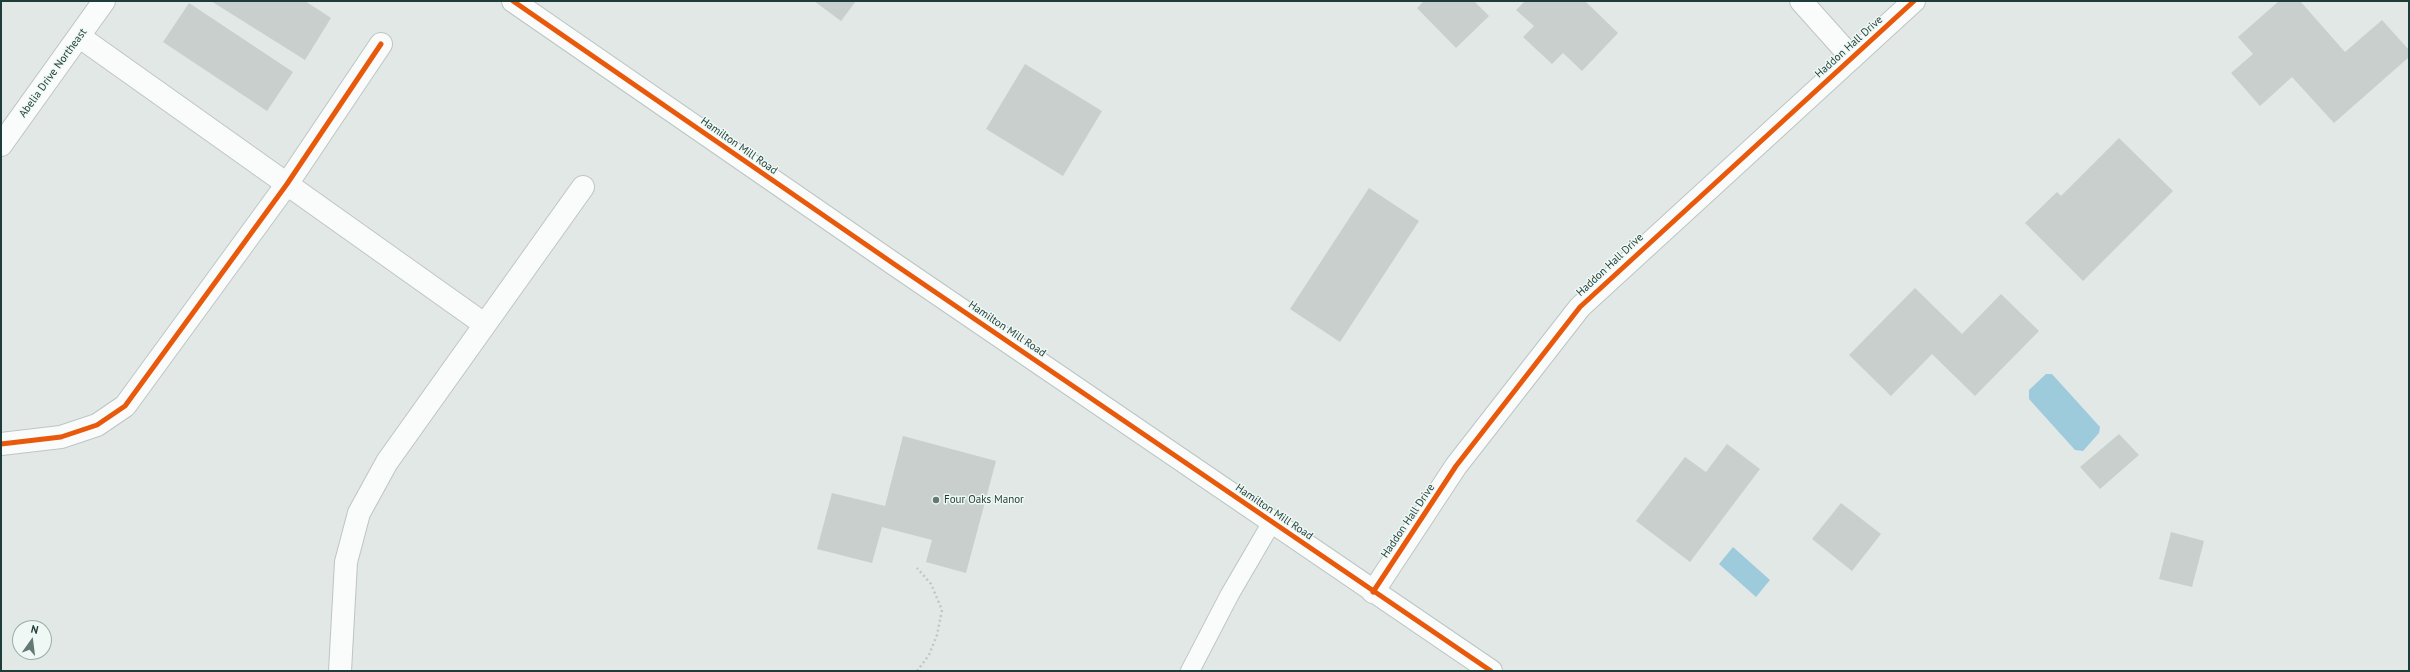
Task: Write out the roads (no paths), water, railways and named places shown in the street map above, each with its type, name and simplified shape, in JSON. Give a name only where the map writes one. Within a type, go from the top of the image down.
[{"type":"street","name":"Abelia Drive Northeast","points":[[1,145],[80,37],[104,1]]},
{"type":"street","name":"Hamilton Mill Road","points":[[512,1],[1373,592],[1491,671]]},
{"type":"street","points":[[1800,1],[1852,58]]},
{"type":"street","name":"Haddon Hall Drive","points":[[1373,592],[1456,466],[1580,307],[1914,1]]},
{"type":"street","points":[[80,37],[484,324]]},
{"type":"street","points":[[1,444],[61,436],[76,432],[97,425],[125,406],[287,184],[381,44]]},
{"type":"street","points":[[340,671],[346,562],[359,513],[387,462],[583,187]]},
{"type":"lane","points":[[1190,671],[1230,594],[1272,522]]},
{"type":"water","points":[[2046,374],[2052,374],[2100,427],[2099,433],[2083,451],[2075,450],[2029,399],[2029,390]]},
{"type":"water","points":[[1733,547],[1770,580],[1756,597],[1719,564]]},
{"type":"place","name":"Four Oaks Manor","points":[[936,500]]}]
